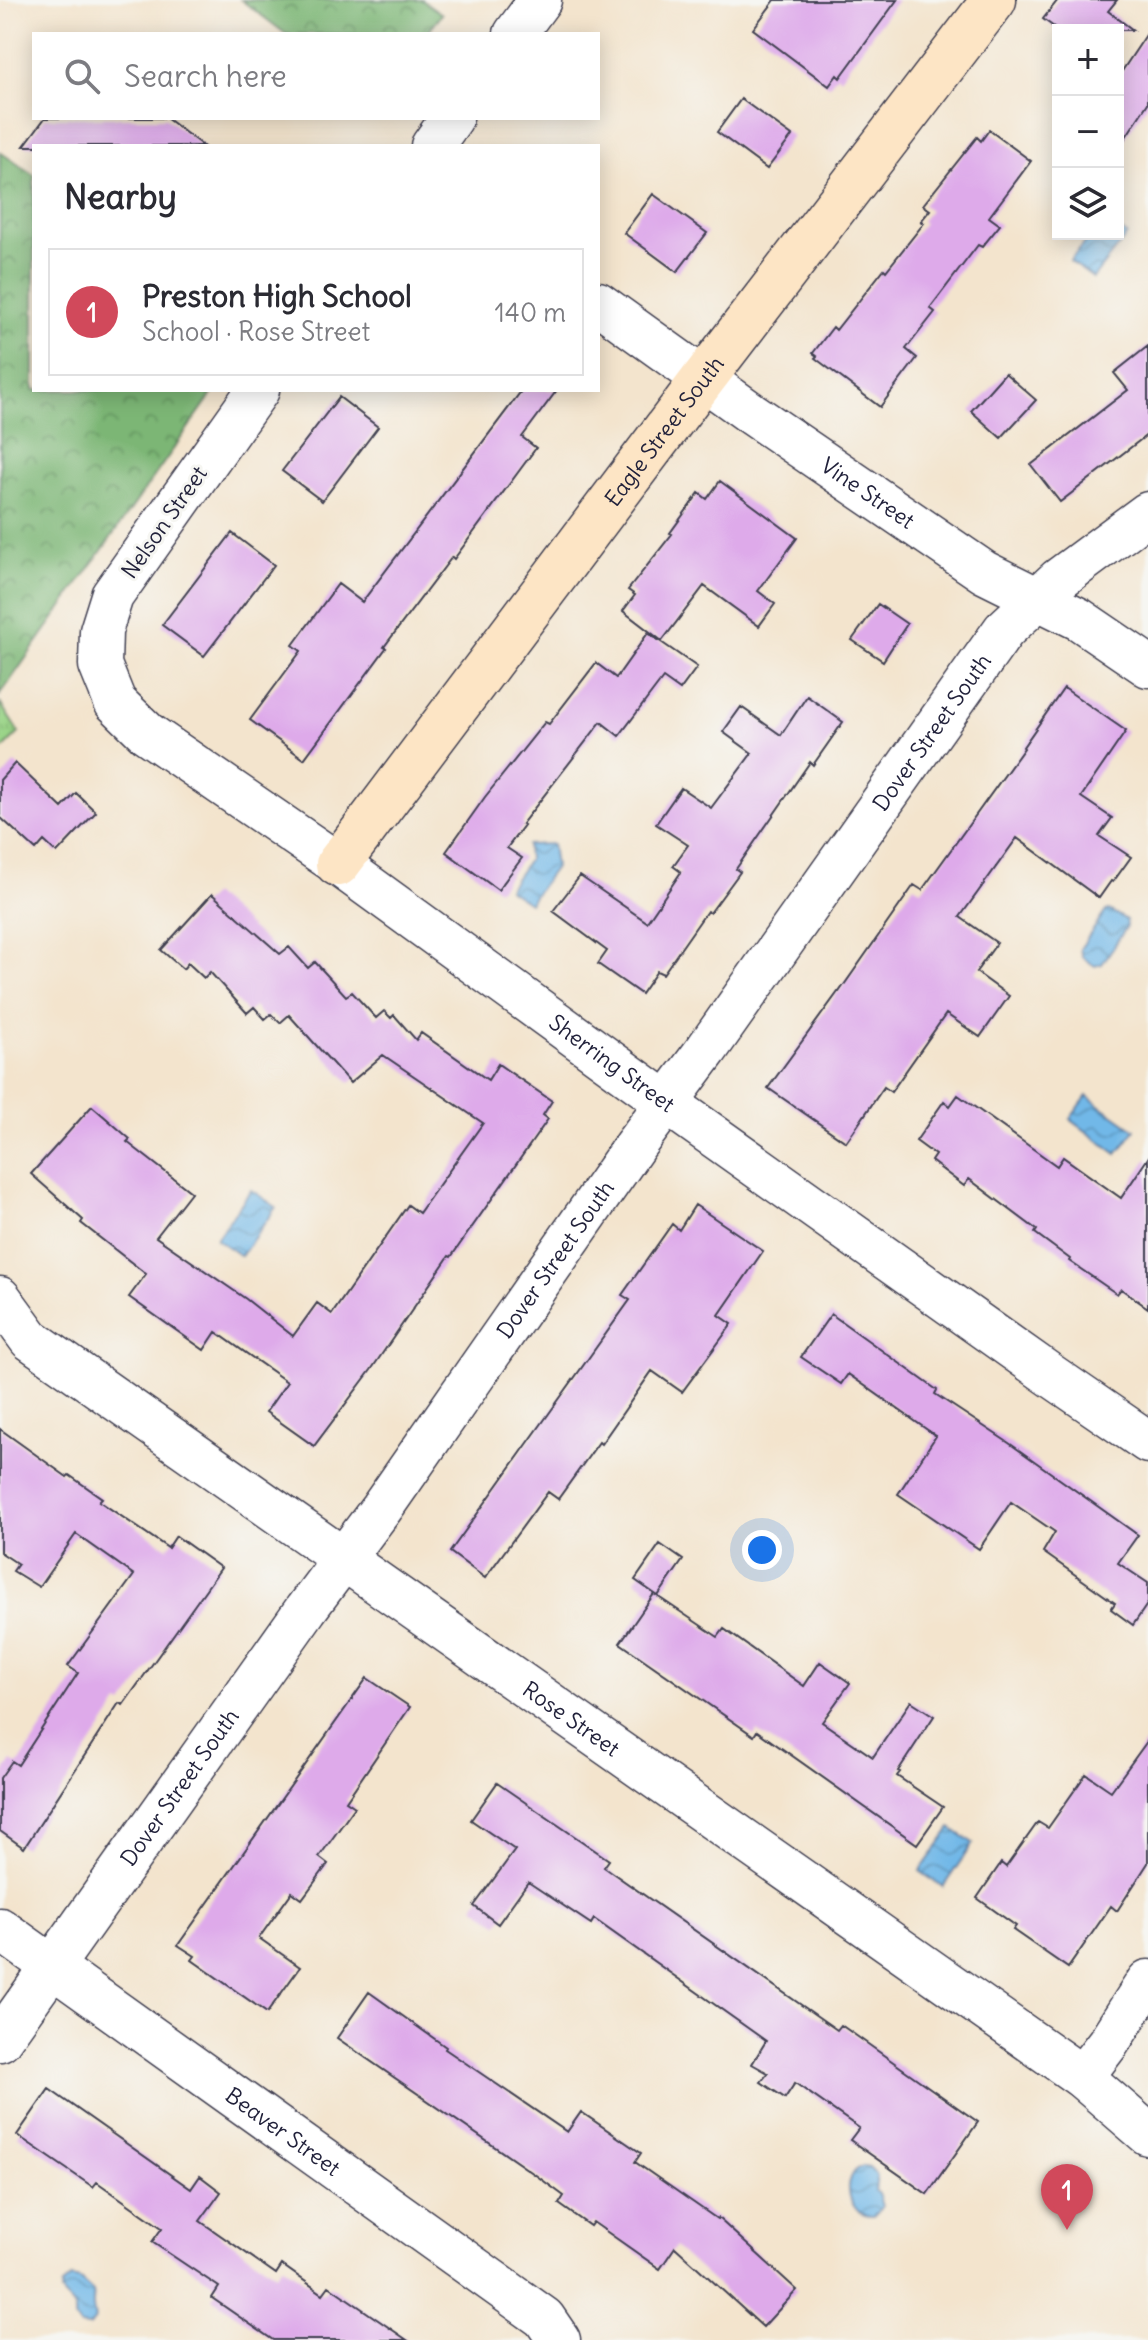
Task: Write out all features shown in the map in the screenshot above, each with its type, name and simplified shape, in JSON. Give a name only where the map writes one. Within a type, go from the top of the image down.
[{"type":"street","points":[[516,32],[540,0]]},
{"type":"street","name":"Eagle Street South","points":[[338,864],[994,0]]},
{"type":"street","points":[[433,144],[451,120]]},
{"type":"street","name":"Vine Street","points":[[600,304],[751,413],[984,572],[1079,619],[1148,666]]},
{"type":"street","name":"Nelson Street","points":[[100,665],[101,631],[112,596],[257,392]]},
{"type":"street","name":"Dover Street South","points":[[0,2040],[1004,630],[1037,599],[1148,513]]},
{"type":"street","name":"Sherring Street","points":[[100,665],[115,702],[147,733],[338,864],[667,1103],[1148,1442]]},
{"type":"street","name":"Rose Street","points":[[0,1298],[30,1339],[1082,2077],[1148,2134]]},
{"type":"street","name":"Beaver Street","points":[[0,1929],[544,2318],[559,2340]]},
{"type":"street","points":[[1082,2077],[1148,1981]]},
{"type":"green space","points":[[241,0],[422,0],[442,14],[428,32],[283,32]]},
{"type":"green space","points":[[0,152],[32,174],[32,392],[214,392],[0,695]]},
{"type":"green space","points":[[0,703],[19,733],[0,752]]},
{"type":"water","points":[[1086,240],[1123,240],[1093,278],[1070,261]]},
{"type":"water","points":[[552,844],[555,867],[529,903],[508,889],[528,860],[527,845]]},
{"type":"water","points":[[1109,910],[1126,920],[1127,926],[1102,964],[1095,966],[1082,957],[1080,949]]},
{"type":"water","points":[[1087,1096],[1135,1130],[1117,1154],[1070,1119]]},
{"type":"water","points":[[251,1190],[276,1207],[241,1256],[216,1239]]},
{"type":"water","points":[[951,1828],[973,1843],[943,1887],[920,1871]]},
{"type":"water","points":[[863,2166],[869,2167],[877,2175],[875,2191],[882,2207],[873,2216],[864,2215],[858,2210],[850,2195],[851,2178]]},
{"type":"water","points":[[71,2278],[80,2280],[93,2292],[95,2319],[88,2327],[80,2326],[73,2307],[61,2293],[62,2285]]},
{"type":"building","points":[[775,0],[897,0],[840,78],[837,75],[829,86],[753,29]]},
{"type":"building","points":[[1058,0],[1117,0],[1108,11],[1133,30],[1124,30],[1124,24],[1052,26],[1043,19]]},
{"type":"building","points":[[1148,32],[1148,103],[1124,140],[1124,96],[1124,68]]},
{"type":"building","points":[[741,99],[792,136],[767,169],[717,132]]},
{"type":"building","points":[[44,120],[169,120],[200,144],[32,144],[24,146]]},
{"type":"building","points":[[989,130],[1031,161],[989,217],[1000,225],[982,247],[978,245],[930,308],[935,312],[906,349],[917,358],[880,407],[815,358],[817,356],[813,353],[833,327],[836,330],[924,223],[921,221],[930,210],[923,205],[977,137],[981,141]]},
{"type":"building","points":[[653,194],[707,233],[677,272],[624,233]]},
{"type":"building","points":[[1148,346],[1148,434],[1060,502],[1031,465],[1128,390],[1114,373]]},
{"type":"building","points":[[1005,373],[1036,400],[1001,438],[971,411]]},
{"type":"building","points":[[520,392],[556,392],[522,437],[536,448],[384,647],[304,759],[250,720],[301,651],[293,645],[338,584],[362,602]]},
{"type":"building","points":[[339,397],[378,427],[322,501],[282,471]]},
{"type":"building","points":[[720,481],[797,538],[758,591],[775,604],[759,626],[704,586],[662,641],[623,611],[635,595],[628,590],[672,534],[699,493],[707,499]]},
{"type":"building","points":[[232,533],[274,565],[204,656],[162,625]]},
{"type":"building","points":[[878,604],[907,624],[883,661],[852,640]]},
{"type":"building","points":[[648,633],[697,667],[680,690],[663,678],[619,736],[601,722],[507,848],[522,858],[498,890],[446,852],[485,797],[545,722],[549,724],[596,663],[616,678]]},
{"type":"building","points":[[1064,688],[1126,731],[1081,797],[1112,818],[1099,836],[1131,857],[1099,898],[1017,838],[960,917],[997,943],[976,972],[1009,996],[980,1037],[946,1014],[891,1092],[884,1087],[846,1142],[768,1088],[914,885],[922,890]]},
{"type":"building","points":[[807,696],[843,722],[813,765],[810,762],[736,869],[740,872],[710,913],[707,911],[663,974],[657,971],[641,994],[598,964],[607,951],[553,911],[580,876],[647,922],[681,872],[673,866],[688,845],[656,824],[681,788],[711,808],[752,753],[723,732],[741,707],[781,735]]},
{"type":"building","points":[[15,763],[62,808],[76,793],[96,812],[57,853],[44,841],[36,850],[0,817],[0,780]]},
{"type":"building","points":[[212,894],[280,954],[289,947],[308,968],[315,962],[346,996],[352,992],[376,1018],[384,1011],[391,1018],[394,1015],[416,1040],[421,1033],[488,1080],[498,1064],[552,1101],[543,1115],[548,1119],[314,1446],[266,1412],[287,1382],[216,1332],[204,1350],[129,1297],[146,1274],[81,1223],[83,1220],[31,1174],[92,1106],[130,1139],[127,1142],[191,1192],[156,1237],[246,1299],[293,1336],[317,1303],[332,1314],[408,1205],[419,1213],[483,1123],[383,1055],[350,1083],[289,1015],[280,1023],[271,1014],[265,1019],[254,1007],[247,1013],[210,972],[204,978],[188,963],[183,969],[161,950]]},
{"type":"building","points":[[958,1095],[1057,1166],[1063,1157],[1121,1198],[1148,1158],[1148,1308],[1121,1289],[1117,1294],[1069,1261],[1035,1233],[1037,1230],[969,1179],[964,1186],[931,1161],[935,1155],[916,1141],[944,1101],[950,1106]]},
{"type":"building","points":[[695,1205],[763,1251],[719,1315],[732,1324],[682,1392],[652,1371],[558,1499],[548,1492],[485,1578],[450,1552],[630,1300],[622,1295],[672,1224],[679,1230]]},
{"type":"building","points":[[831,1314],[937,1390],[935,1394],[1138,1535],[1118,1563],[1148,1583],[1148,1603],[1133,1625],[1111,1609],[1115,1603],[1043,1552],[1055,1532],[1011,1502],[979,1549],[898,1494],[936,1436],[848,1374],[841,1384],[801,1357]]},
{"type":"building","points":[[0,1429],[102,1498],[99,1501],[168,1548],[176,1536],[221,1568],[123,1705],[119,1703],[24,1848],[0,1831],[0,1778],[12,1761],[18,1765],[78,1673],[68,1666],[134,1575],[76,1534],[39,1587],[13,1571],[18,1564],[0,1552]]},
{"type":"building","points":[[660,1544],[683,1560],[658,1596],[635,1580]]},
{"type":"building","points":[[654,1594],[718,1637],[724,1629],[804,1686],[820,1662],[850,1683],[822,1722],[873,1757],[911,1701],[934,1716],[897,1776],[943,1807],[917,1844],[757,1731],[754,1736],[620,1643]]},
{"type":"building","points":[[367,1678],[410,1707],[346,1801],[355,1807],[319,1857],[328,1864],[302,1899],[292,1892],[259,1938],[300,1967],[267,2013],[192,1960],[195,1956],[178,1945]]},
{"type":"building","points":[[1148,1740],[1148,1863],[1117,1911],[1111,1906],[1068,1968],[1013,1930],[1016,1926],[977,1898],[1001,1863],[1006,1867],[1038,1822],[1048,1828],[1086,1774],[1111,1791]]},
{"type":"building","points":[[497,1783],[609,1860],[604,1867],[837,2030],[841,2025],[978,2122],[927,2194],[850,2140],[859,2128],[795,2083],[785,2098],[761,2082],[768,2073],[752,2064],[766,2041],[594,1919],[591,1924],[528,1882],[498,1924],[474,1906],[515,1850],[471,1820]]},
{"type":"building","points":[[369,1992],[445,2049],[567,2132],[581,2112],[641,2153],[635,2162],[718,2218],[797,2290],[763,2327],[675,2247],[660,2269],[593,2222],[590,2226],[559,2204],[564,2196],[337,2038]]},
{"type":"building","points":[[49,2089],[191,2189],[200,2176],[221,2192],[200,2221],[276,2274],[282,2265],[323,2294],[329,2286],[407,2340],[273,2340],[212,2298],[219,2287],[152,2242],[162,2228],[97,2182],[93,2187],[17,2135]]},
{"type":"place","name":"Preston High School","points":[[1067,2230]]}]
